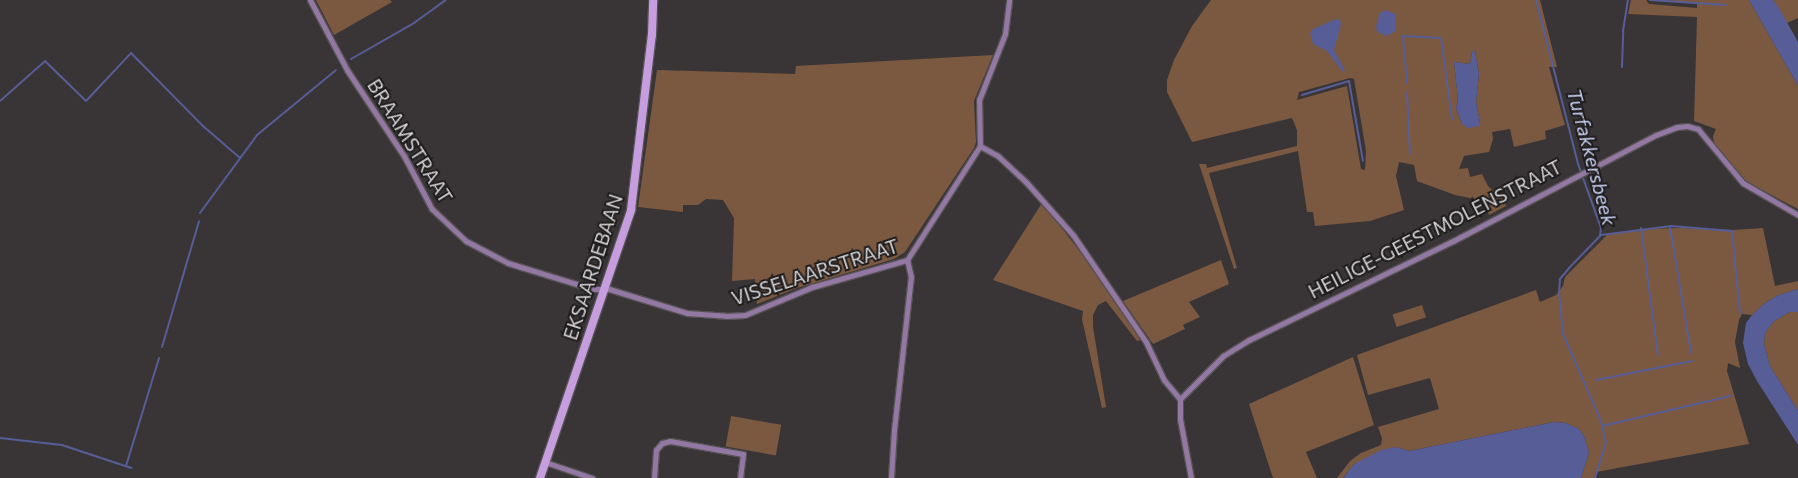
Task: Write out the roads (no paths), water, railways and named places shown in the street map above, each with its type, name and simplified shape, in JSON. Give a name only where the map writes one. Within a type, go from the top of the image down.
[{"type":"main road","name":"EKSAARDEBAAN","points":[[540,478],[631,210],[652,35],[654,0]]},
{"type":"street","name":"BRAAMSTRAAT","points":[[310,0],[347,70],[401,151],[429,204],[442,221],[466,241],[499,260],[593,289],[603,289]]},
{"type":"street","points":[[1009,0],[1005,34],[978,100],[980,146],[998,156],[1026,182],[1073,235],[1146,342],[1164,380],[1180,399],[1180,419],[1191,478]]},
{"type":"street","name":"HEILIGE-GEESTMOLENSTRAAT","points":[[1180,399],[1223,356],[1249,340],[1453,240],[1576,174],[1656,135],[1677,127],[1687,126],[1698,130],[1743,183],[1798,214]]},
{"type":"street","name":"VISSELAARSTRAAT","points":[[603,289],[687,313],[726,316],[745,315],[812,287],[907,260],[980,146]]},
{"type":"street","points":[[891,478],[894,430],[912,277],[907,260]]},
{"type":"street","points":[[654,478],[656,450],[662,443],[670,441],[743,454],[740,478]]},
{"type":"street","points":[[545,462],[592,478]]},
{"type":"water","points":[[1749,0],[1773,0],[1779,8],[1798,42],[1798,86]]},
{"type":"water","points":[[1385,10],[1395,14],[1395,31],[1387,36],[1377,32],[1376,26],[1380,13]]},
{"type":"water","points":[[1336,19],[1340,20],[1341,24],[1334,50],[1345,71],[1342,71],[1327,51],[1313,44],[1310,33],[1313,29]]},
{"type":"water","points":[[1475,51],[1479,74],[1476,102],[1480,123],[1479,126],[1468,128],[1462,124],[1456,108],[1458,100],[1454,62],[1470,64],[1472,52]]},
{"type":"water","points":[[1798,289],[1798,312],[1789,312],[1773,322],[1765,333],[1764,344],[1770,366],[1798,411],[1798,445],[1757,381],[1748,364],[1743,343],[1746,323],[1752,315],[1765,303],[1779,295]]},
{"type":"water","points":[[1554,422],[1566,423],[1579,429],[1584,436],[1589,453],[1581,478],[1343,478],[1354,464],[1381,450],[1396,447],[1409,451]]},
{"type":"waterway","points":[[351,59],[414,23],[446,0]]},
{"type":"waterway","name":"Turfakkersbeek","points":[[1536,0],[1578,164],[1601,228],[1600,236],[1560,279],[1559,292],[1563,334],[1601,421],[1606,442],[1595,478]]},
{"type":"waterway","points":[[1622,67],[1623,31],[1628,0]]},
{"type":"waterway","points":[[1650,0],[1726,5]]},
{"type":"waterway","points":[[1407,83],[1403,36],[1441,38],[1452,119]]},
{"type":"waterway","points":[[0,101],[45,61],[86,101],[131,53],[203,126],[240,158]]},
{"type":"waterway","points":[[200,213],[257,135],[336,70]]},
{"type":"waterway","points":[[1302,95],[1349,81],[1363,161]]},
{"type":"waterway","points":[[1407,93],[1410,154]]},
{"type":"waterway","points":[[162,347],[199,221]]},
{"type":"waterway","points":[[1601,235],[1671,226],[1732,231],[1740,314]]},
{"type":"waterway","points":[[1670,227],[1691,353]]},
{"type":"waterway","points":[[1641,228],[1658,355]]},
{"type":"waterway","points":[[126,466],[159,358]]},
{"type":"waterway","points":[[1596,380],[1692,361]]},
{"type":"waterway","points":[[1602,426],[1731,396]]},
{"type":"waterway","points":[[0,438],[62,445],[131,468]]}]
